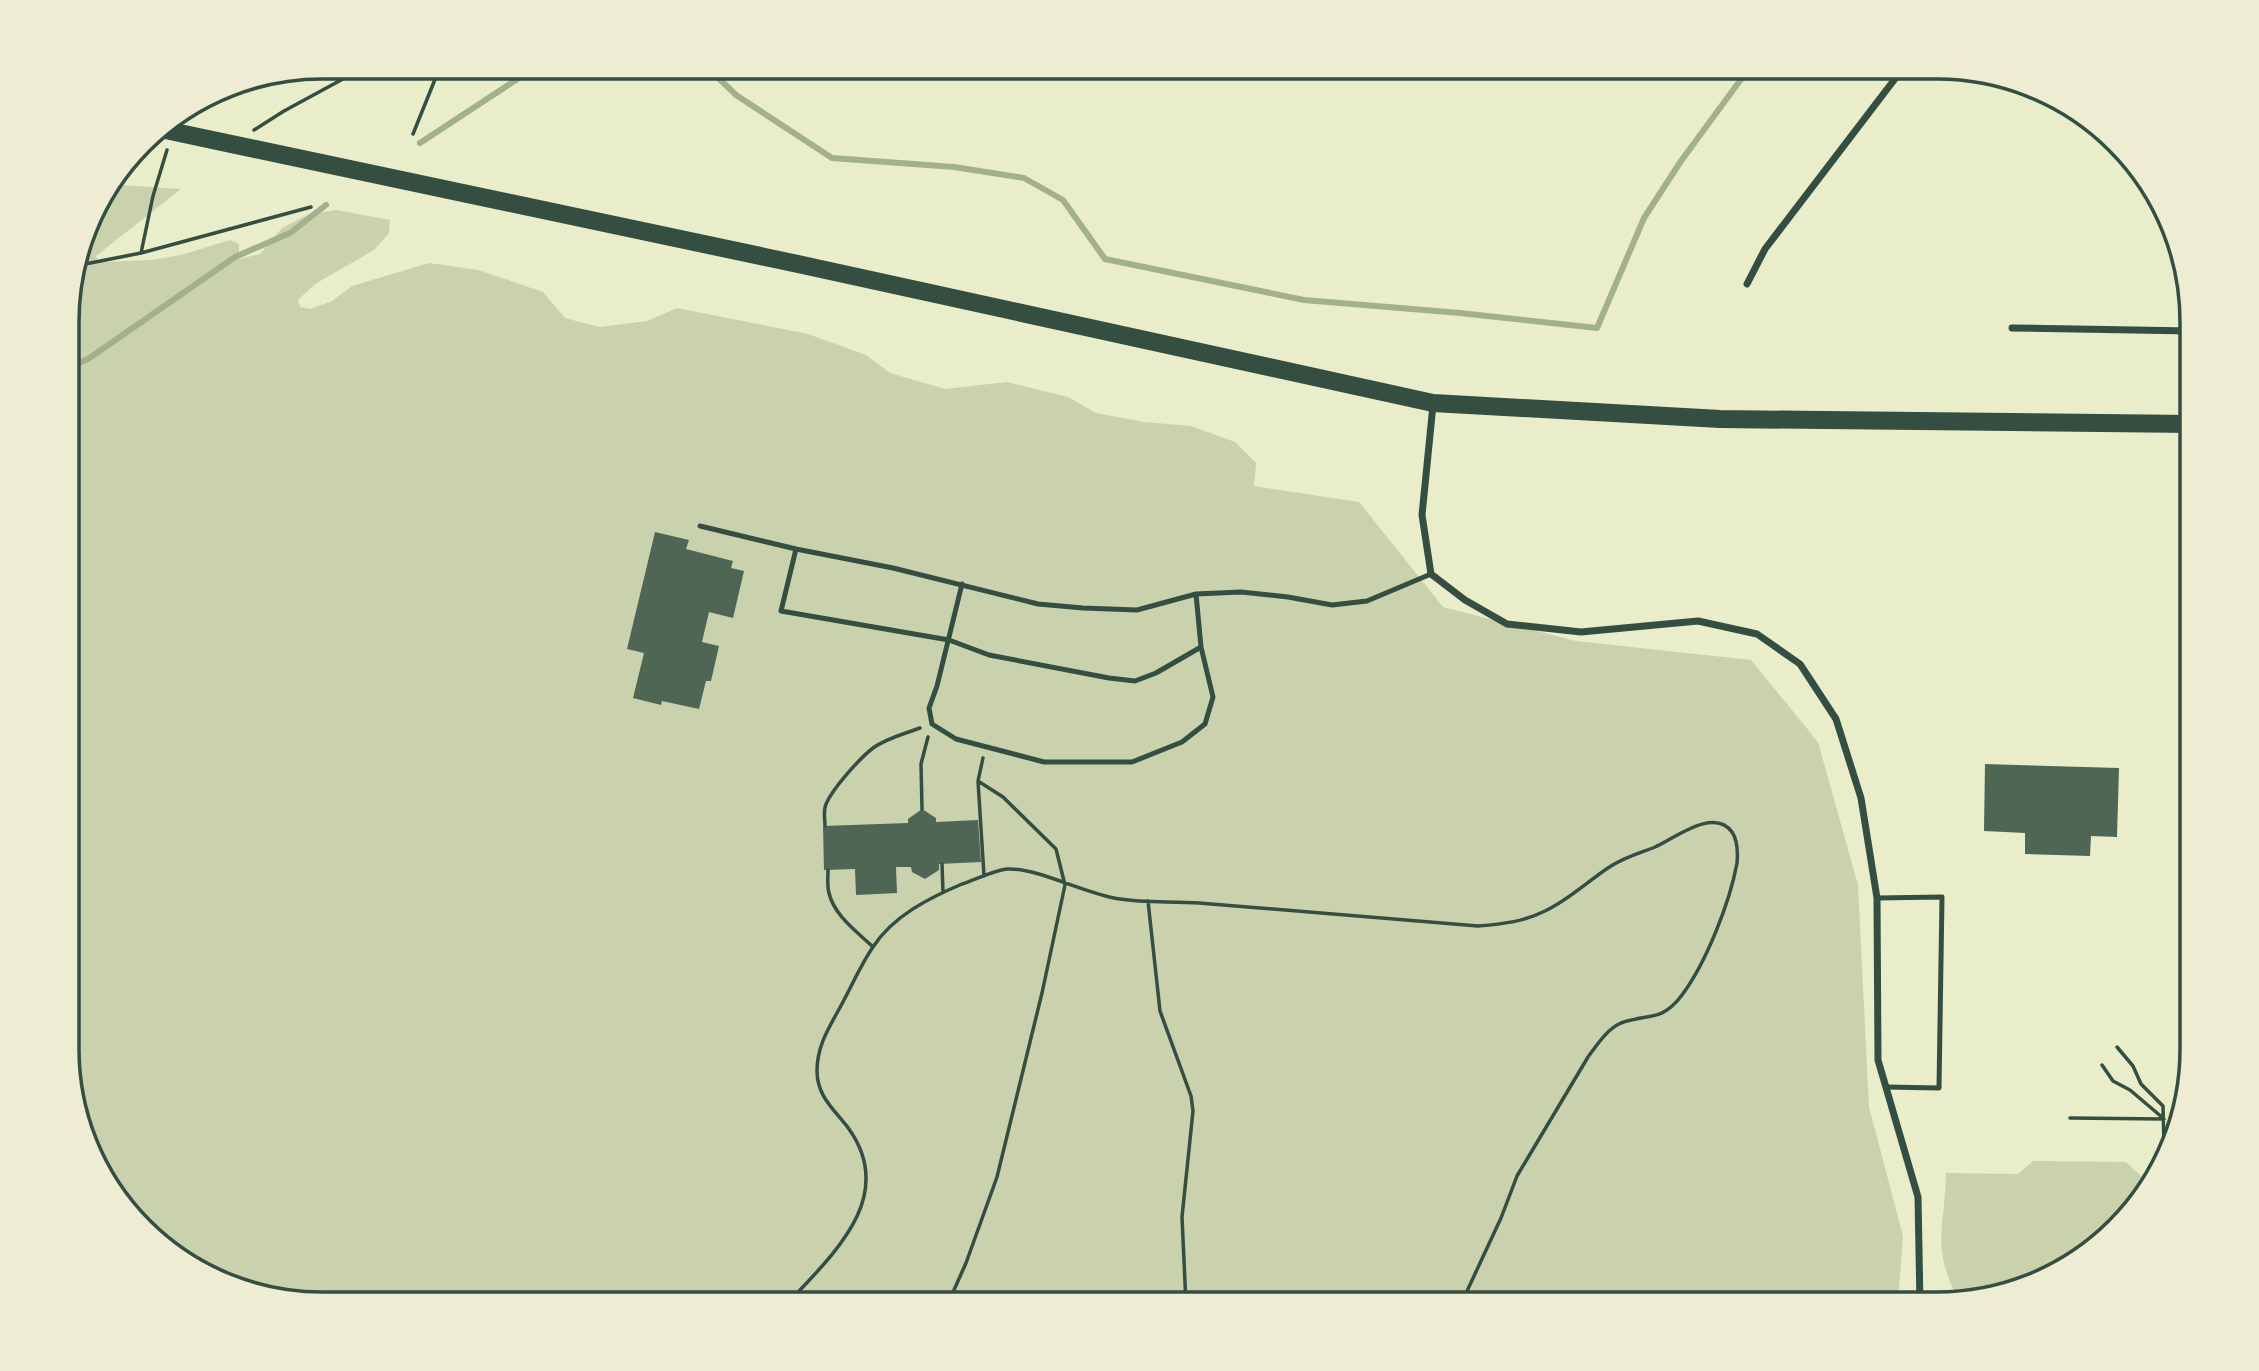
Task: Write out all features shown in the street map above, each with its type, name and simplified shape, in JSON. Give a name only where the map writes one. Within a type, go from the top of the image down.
[{"type":"main road","points":[[171,131],[1433,403],[1720,419],[2180,425]]},
{"type":"street","points":[[1747,284],[1765,249],[1894,79]]},
{"type":"street","points":[[2012,328],[2180,331]]},
{"type":"street","points":[[1433,403],[1422,515],[1432,574],[1465,600],[1507,624],[1581,632],[1698,621],[1757,634],[1800,664],[1836,719],[1861,798],[1877,898],[1878,1060],[1919,1196],[1920,1292]]},
{"type":"lane","points":[[700,526],[796,549],[894,568],[1038,604],[1083,608],[1137,610],[1196,594],[1241,592],[1332,605],[1367,601],[1432,574]]},
{"type":"lane","points":[[796,549],[781,611],[949,640],[989,655],[1135,681],[1156,673],[1201,647]]},
{"type":"lane","points":[[962,584],[929,708],[932,724],[956,739],[1044,762],[1132,762],[1182,742],[1205,724],[1213,698],[1201,647],[1196,594]]},
{"type":"lane","points":[[1877,898],[1942,897],[1939,1088],[1885,1087]]},
{"type":"path","points":[[234,144],[284,111],[342,79]]},
{"type":"path","points":[[412,134],[435,79]]},
{"type":"path","points":[[141,253],[163,138]]},
{"type":"path","points":[[86,264],[141,253],[311,207]]},
{"type":"path","points":[[922,809],[921,764],[932,724]]},
{"type":"path","points":[[825,826],[824,811],[827,802],[863,757],[894,737],[932,724]]},
{"type":"path","points":[[984,876],[978,781],[986,747]]},
{"type":"path","points":[[952,1292],[996,1177],[1042,993],[1065,885],[1056,849],[1003,797],[978,781]]},
{"type":"path","points":[[798,1292],[855,1223],[866,1189],[864,1156],[848,1127],[823,1097],[818,1085],[818,1056],[822,1039],[873,947],[901,916],[943,892],[1009,869],[1119,899],[1478,926],[1503,924],[1524,921],[1548,910],[1622,859],[1702,824],[1712,822],[1728,827],[1737,846],[1735,873],[1722,914],[1691,981],[1683,994],[1664,1013],[1622,1023],[1602,1039],[1588,1057],[1517,1176],[1467,1292]]},
{"type":"path","points":[[942,864],[943,892]]},
{"type":"path","points":[[828,870],[829,893],[836,909],[873,947]]},
{"type":"path","points":[[1148,901],[1160,1011],[1191,1096],[1193,1111],[1182,1217],[1185,1292]]},
{"type":"path","points":[[2117,1047],[2133,1066],[2141,1084],[2163,1106],[2164,1136]]},
{"type":"path","points":[[2102,1065],[2113,1082],[2130,1090],[2164,1119]]},
{"type":"path","points":[[2070,1118],[2164,1119]]},
{"type":"green space","points":[[121,185],[181,189],[96,256],[99,262],[152,260],[181,255],[230,240],[239,244],[239,259],[260,254],[282,228],[307,215],[336,210],[390,220],[389,233],[374,250],[315,284],[298,300],[300,307],[310,309],[332,301],[352,286],[429,263],[478,270],[543,292],[565,318],[599,327],[647,321],[677,308],[808,334],[866,355],[890,373],[945,389],[1007,382],[1068,397],[1096,413],[1144,422],[1191,426],[1235,442],[1256,463],[1254,486],[1359,502],[1443,607],[1576,641],[1751,660],[1818,742],[1858,885],[1869,1107],[1903,1236],[1899,1292],[321,1292],[259,1284],[200,1260],[161,1232],[139,1210],[120,1184],[104,1157],[92,1128],[81,1081],[79,321],[87,259],[111,200]]},
{"type":"green space","points":[[2033,1161],[2126,1162],[2143,1178],[2109,1221],[2059,1260],[2000,1284],[1955,1292],[1942,1252],[1946,1173],[2018,1174]]},
{"type":"building","points":[[655,532],[689,540],[686,549],[733,561],[731,568],[744,571],[733,618],[709,612],[702,642],[719,646],[711,681],[706,681],[699,709],[662,701],[661,705],[633,698],[644,653],[627,649]]},
{"type":"building","points":[[1985,764],[2119,768],[2117,837],[2091,836],[2090,856],[2025,854],[2025,833],[1984,831]]},
{"type":"building","points":[[922,809],[936,818],[936,822],[978,820],[981,862],[939,864],[939,870],[925,879],[912,872],[911,867],[896,867],[897,893],[856,895],[855,869],[824,870],[823,826],[908,823],[908,819]]},
{"type":"waterway","points":[[420,143],[517,79]]},
{"type":"waterway","points":[[719,79],[736,95],[832,158],[954,167],[1024,178],[1063,200],[1105,259],[1304,300],[1597,328],[1644,218],[1681,161],[1741,79]]},
{"type":"waterway","points":[[79,363],[235,257],[290,233],[326,205]]}]
